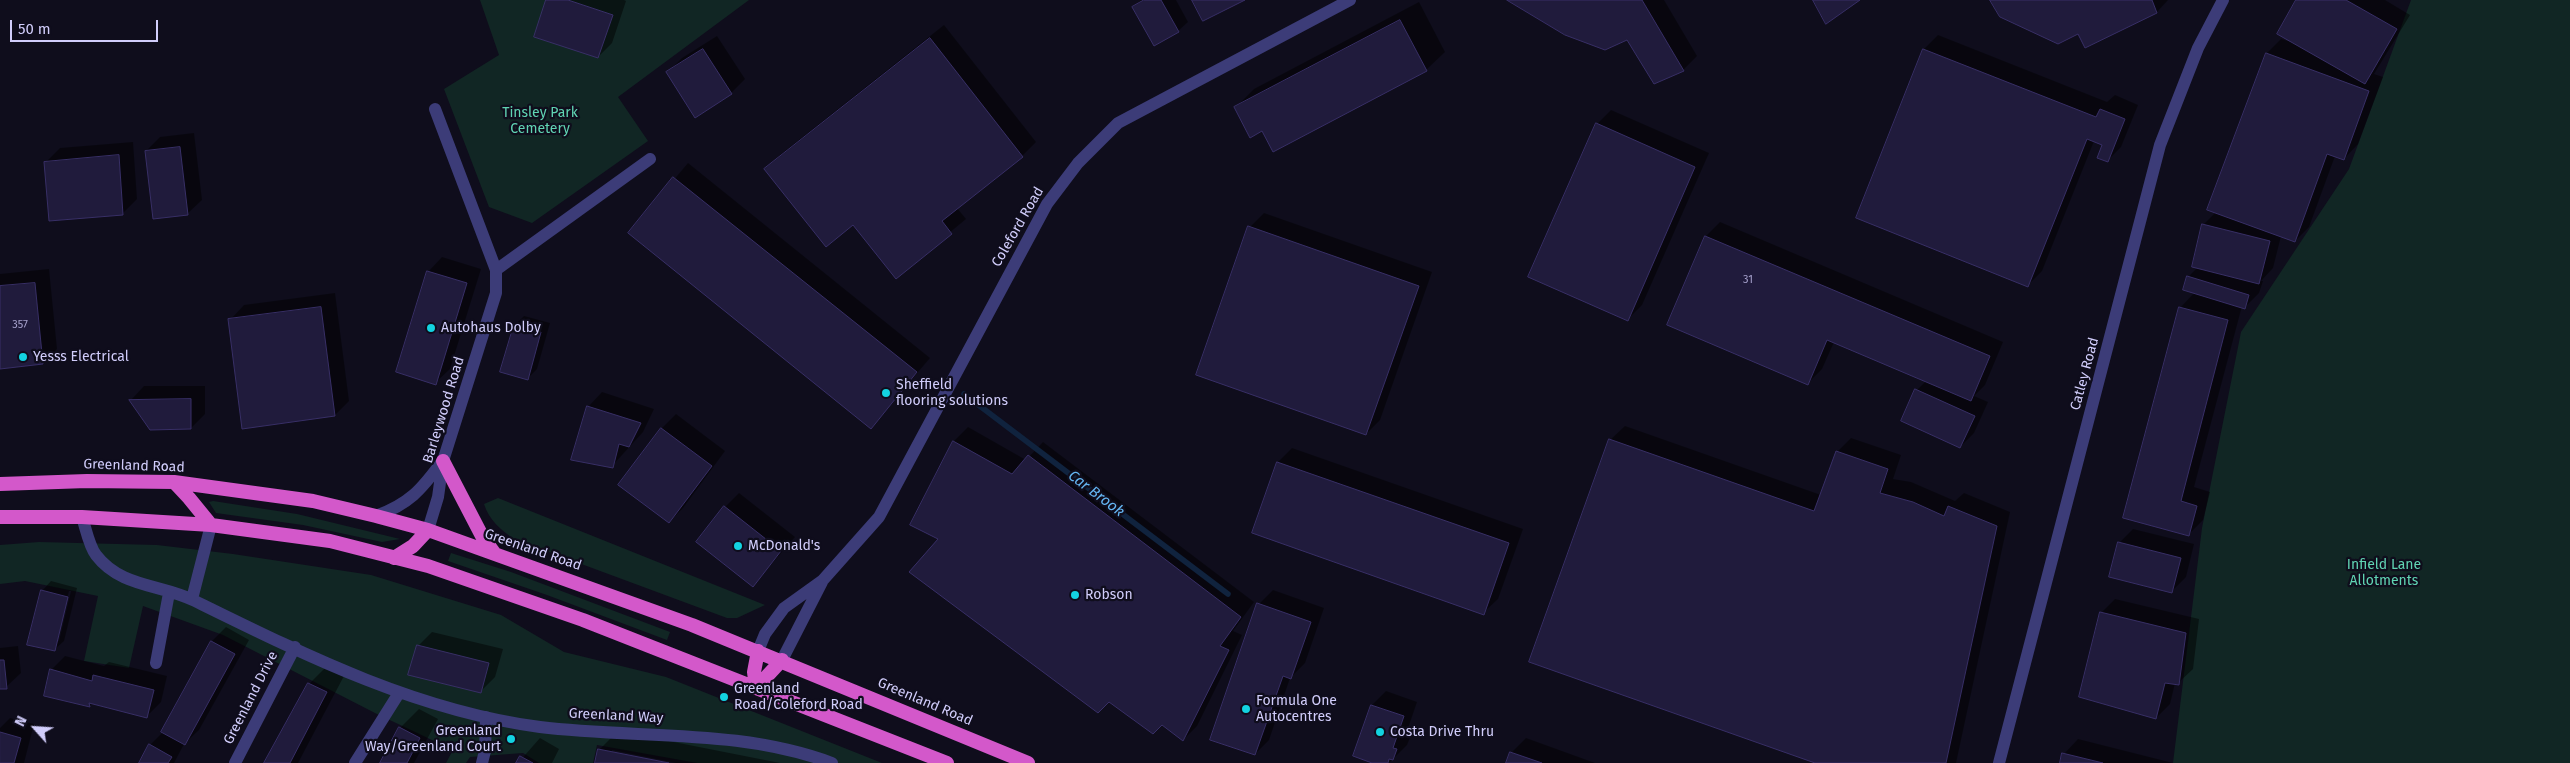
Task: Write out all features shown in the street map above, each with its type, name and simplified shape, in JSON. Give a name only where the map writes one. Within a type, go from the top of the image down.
[{"type":"highway","points":[[442,461],[482,536],[495,554]]},
{"type":"highway","name":"Greenland Road","points":[[0,484],[87,480],[174,482],[313,501],[428,530],[611,594],[782,660],[1028,763]]},
{"type":"highway","points":[[174,482],[211,525]]},
{"type":"highway","points":[[0,517],[82,517],[211,525],[330,541],[440,570],[527,599],[947,763]]},
{"type":"highway","points":[[394,558],[413,546],[428,530]]},
{"type":"highway","points":[[756,688],[754,672],[758,651]]},
{"type":"highway","points":[[756,688],[782,660]]},
{"type":"street","name":"Coleford Road","points":[[758,651],[765,634],[784,608],[823,580],[879,517],[1047,204],[1078,163],[1118,123],[1350,0]]},
{"type":"street","name":"Catley Road","points":[[1999,763],[2160,145],[2198,48],[2223,0]]},
{"type":"street","name":"Barleywood Road","points":[[428,530],[438,497],[442,461],[496,293],[496,270],[435,109]]},
{"type":"street","points":[[496,270],[650,159]]},
{"type":"street","points":[[376,516],[395,509],[410,500],[424,486],[442,461]]},
{"type":"street","name":"Greenland Way","points":[[82,517],[95,554],[113,572],[141,585],[192,599],[358,677],[400,693],[486,718],[541,727],[741,740],[832,763]]},
{"type":"street","points":[[192,599],[211,525]]},
{"type":"street","name":"Coleford Road","points":[[782,660],[823,580]]},
{"type":"street","points":[[156,663],[169,593]]},
{"type":"street","name":"Greenland Drive","points":[[235,763],[295,647]]},
{"type":"street","points":[[355,763],[400,693]]},
{"type":"street","points":[[482,763],[485,750],[486,718]]},
{"type":"green space","name":"Tinsley Park Cemetery","points":[[480,0],[749,0],[618,97],[648,141],[532,223],[489,207],[444,89],[499,55]]},
{"type":"green space","name":"Infield Lane Allotments","points":[[2411,0],[2570,0],[2570,763],[2173,763],[2202,528],[2241,332],[2349,169]]},
{"type":"green space","points":[[498,498],[765,605],[737,618],[727,618],[514,539],[496,524],[486,510],[484,504]]},
{"type":"green space","points":[[213,501],[297,514],[400,539],[382,542],[303,525],[216,513],[209,502]]},
{"type":"green space","points":[[39,542],[157,545],[233,554],[371,575],[501,615],[564,652],[666,677],[882,763],[697,763],[597,745],[593,763],[539,763],[523,753],[470,757],[466,763],[446,763],[453,750],[375,713],[223,635],[143,606],[129,668],[84,661],[98,596],[25,581],[0,584],[0,545]]},
{"type":"green space","points":[[451,553],[511,572],[670,632],[667,640],[547,595],[448,561]]},
{"type":"building","points":[[546,0],[568,0],[613,15],[598,58],[534,37]]},
{"type":"building","points":[[1144,0],[1161,0],[1179,32],[1154,46],[1132,7]]},
{"type":"building","points":[[1192,0],[1245,0],[1203,21]]},
{"type":"building","points":[[1507,0],[1642,0],[1684,71],[1654,84],[1627,40],[1605,50],[1565,35]]},
{"type":"building","points":[[1813,0],[1860,0],[1826,24]]},
{"type":"building","points":[[1990,0],[2152,0],[2157,13],[2085,48],[2078,34],[2058,44],[2000,17]]},
{"type":"building","points":[[2296,0],[2346,0],[2397,29],[2365,84],[2277,34]]},
{"type":"building","points":[[1400,20],[1427,71],[1273,152],[1262,131],[1250,138],[1234,107]]},
{"type":"building","points":[[930,38],[1023,157],[942,221],[952,234],[896,279],[853,225],[826,247],[764,169]]},
{"type":"building","points":[[703,49],[732,94],[695,118],[666,72]]},
{"type":"building","points":[[1923,49],[2096,117],[2100,109],[2125,119],[2108,162],[2097,158],[2102,145],[2087,139],[2028,287],[1856,218]]},
{"type":"building","points":[[2266,53],[2369,91],[2344,160],[2327,154],[2295,242],[2207,210]]},
{"type":"building","points":[[1596,123],[1695,167],[1628,321],[1528,277]]},
{"type":"building","points":[[180,147],[188,215],[153,219],[145,151]]},
{"type":"building","points":[[119,155],[123,215],[49,221],[44,162]]},
{"type":"building","points":[[673,177],[917,372],[871,429],[628,233]]},
{"type":"building","points":[[2202,224],[2270,241],[2259,284],[2192,267]]},
{"type":"building","points":[[1248,226],[1419,286],[1366,435],[1196,375]]},
{"type":"building","points":[[1705,236],[1990,356],[1971,401],[1827,340],[1808,385],[1667,325]]},
{"type":"building","name":"Autohaus Dolby","points":[[427,271],[467,283],[436,385],[396,372]]},
{"type":"building","points":[[2187,276],[2249,295],[2245,309],[2183,290]]},
{"type":"building","points":[[35,283],[43,364],[0,369],[0,286]]},
{"type":"building","points":[[321,307],[335,416],[242,429],[228,319]]},
{"type":"building","points":[[2179,307],[2228,320],[2181,501],[2197,506],[2189,536],[2123,518]]},
{"type":"building","points":[[514,325],[541,332],[528,380],[500,372]]},
{"type":"building","points":[[1915,389],[1975,416],[1960,448],[1901,421]]},
{"type":"building","points":[[191,399],[191,429],[150,430],[129,400]]},
{"type":"building","points":[[587,406],[641,423],[629,447],[619,444],[613,468],[571,460]]},
{"type":"building","points":[[661,428],[712,466],[669,523],[618,485]]},
{"type":"building","points":[[1609,439],[1814,511],[1836,451],[1888,469],[1880,493],[1913,502],[1944,516],[1948,506],[1997,526],[1946,763],[1815,763],[1529,662]]},
{"type":"building","name":"Robson","points":[[953,441],[1012,474],[1028,455],[1241,617],[1220,646],[1229,650],[1183,741],[1162,725],[1153,734],[1109,702],[1098,713],[909,572],[938,539],[910,525]]},
{"type":"building","points":[[1277,462],[1509,543],[1484,615],[1252,533]]},
{"type":"building","name":"McDonald's","points":[[724,506],[781,551],[753,587],[696,542]]},
{"type":"building","points":[[2118,542],[2181,558],[2172,593],[2109,577]]},
{"type":"building","points":[[41,590],[68,597],[55,651],[27,645]]},
{"type":"building","name":"Formula One Autocentres","points":[[1257,603],[1311,622],[1291,679],[1283,676],[1255,755],[1210,740]]},
{"type":"building","points":[[2100,612],[2186,633],[2179,685],[2165,683],[2156,719],[2079,697]]},
{"type":"building","points":[[211,641],[235,654],[185,745],[161,732]]},
{"type":"building","points":[[417,645],[489,663],[481,693],[408,675]]},
{"type":"building","points":[[0,660],[4,660],[7,689],[0,689]]},
{"type":"building","points":[[50,669],[92,681],[93,675],[154,690],[147,718],[89,703],[90,707],[44,696]]},
{"type":"building","points":[[308,683],[327,692],[290,763],[264,763]]},
{"type":"building","name":"Costa Drive Thru","points":[[1371,705],[1404,716],[1393,748],[1397,749],[1393,760],[1389,759],[1388,763],[1372,763],[1353,756]]},
{"type":"building","points":[[399,727],[420,738],[407,763],[380,763]]},
{"type":"building","points":[[0,732],[21,738],[14,763],[0,763]]},
{"type":"building","points":[[149,744],[172,757],[168,763],[139,763]]},
{"type":"building","points":[[598,749],[669,763],[595,763]]},
{"type":"building","points":[[1510,752],[1542,763],[1506,763]]},
{"type":"building","points":[[2062,753],[2103,763],[2060,763]]},
{"type":"building","points":[[520,756],[533,763],[516,763]]},
{"type":"waterway","name":"Car Brook","points":[[964,394],[1228,594]]},
{"type":"place","name":"Autohaus Dolby","points":[[431,328]]},
{"type":"place","name":"Yesss Electrical","points":[[23,357]]},
{"type":"place","name":"Sheffield flooring solutions","points":[[886,393]]},
{"type":"place","name":"McDonald's","points":[[738,546]]},
{"type":"place","name":"Robson","points":[[1075,595]]},
{"type":"place","name":"Greenland Road/Coleford Road","points":[[724,697]]},
{"type":"place","name":"Formula One Autocentres","points":[[1246,709]]},
{"type":"place","name":"Costa Drive Thru","points":[[1380,732]]},
{"type":"place","name":"Greenland Way/Greenland Court","points":[[511,739]]}]
